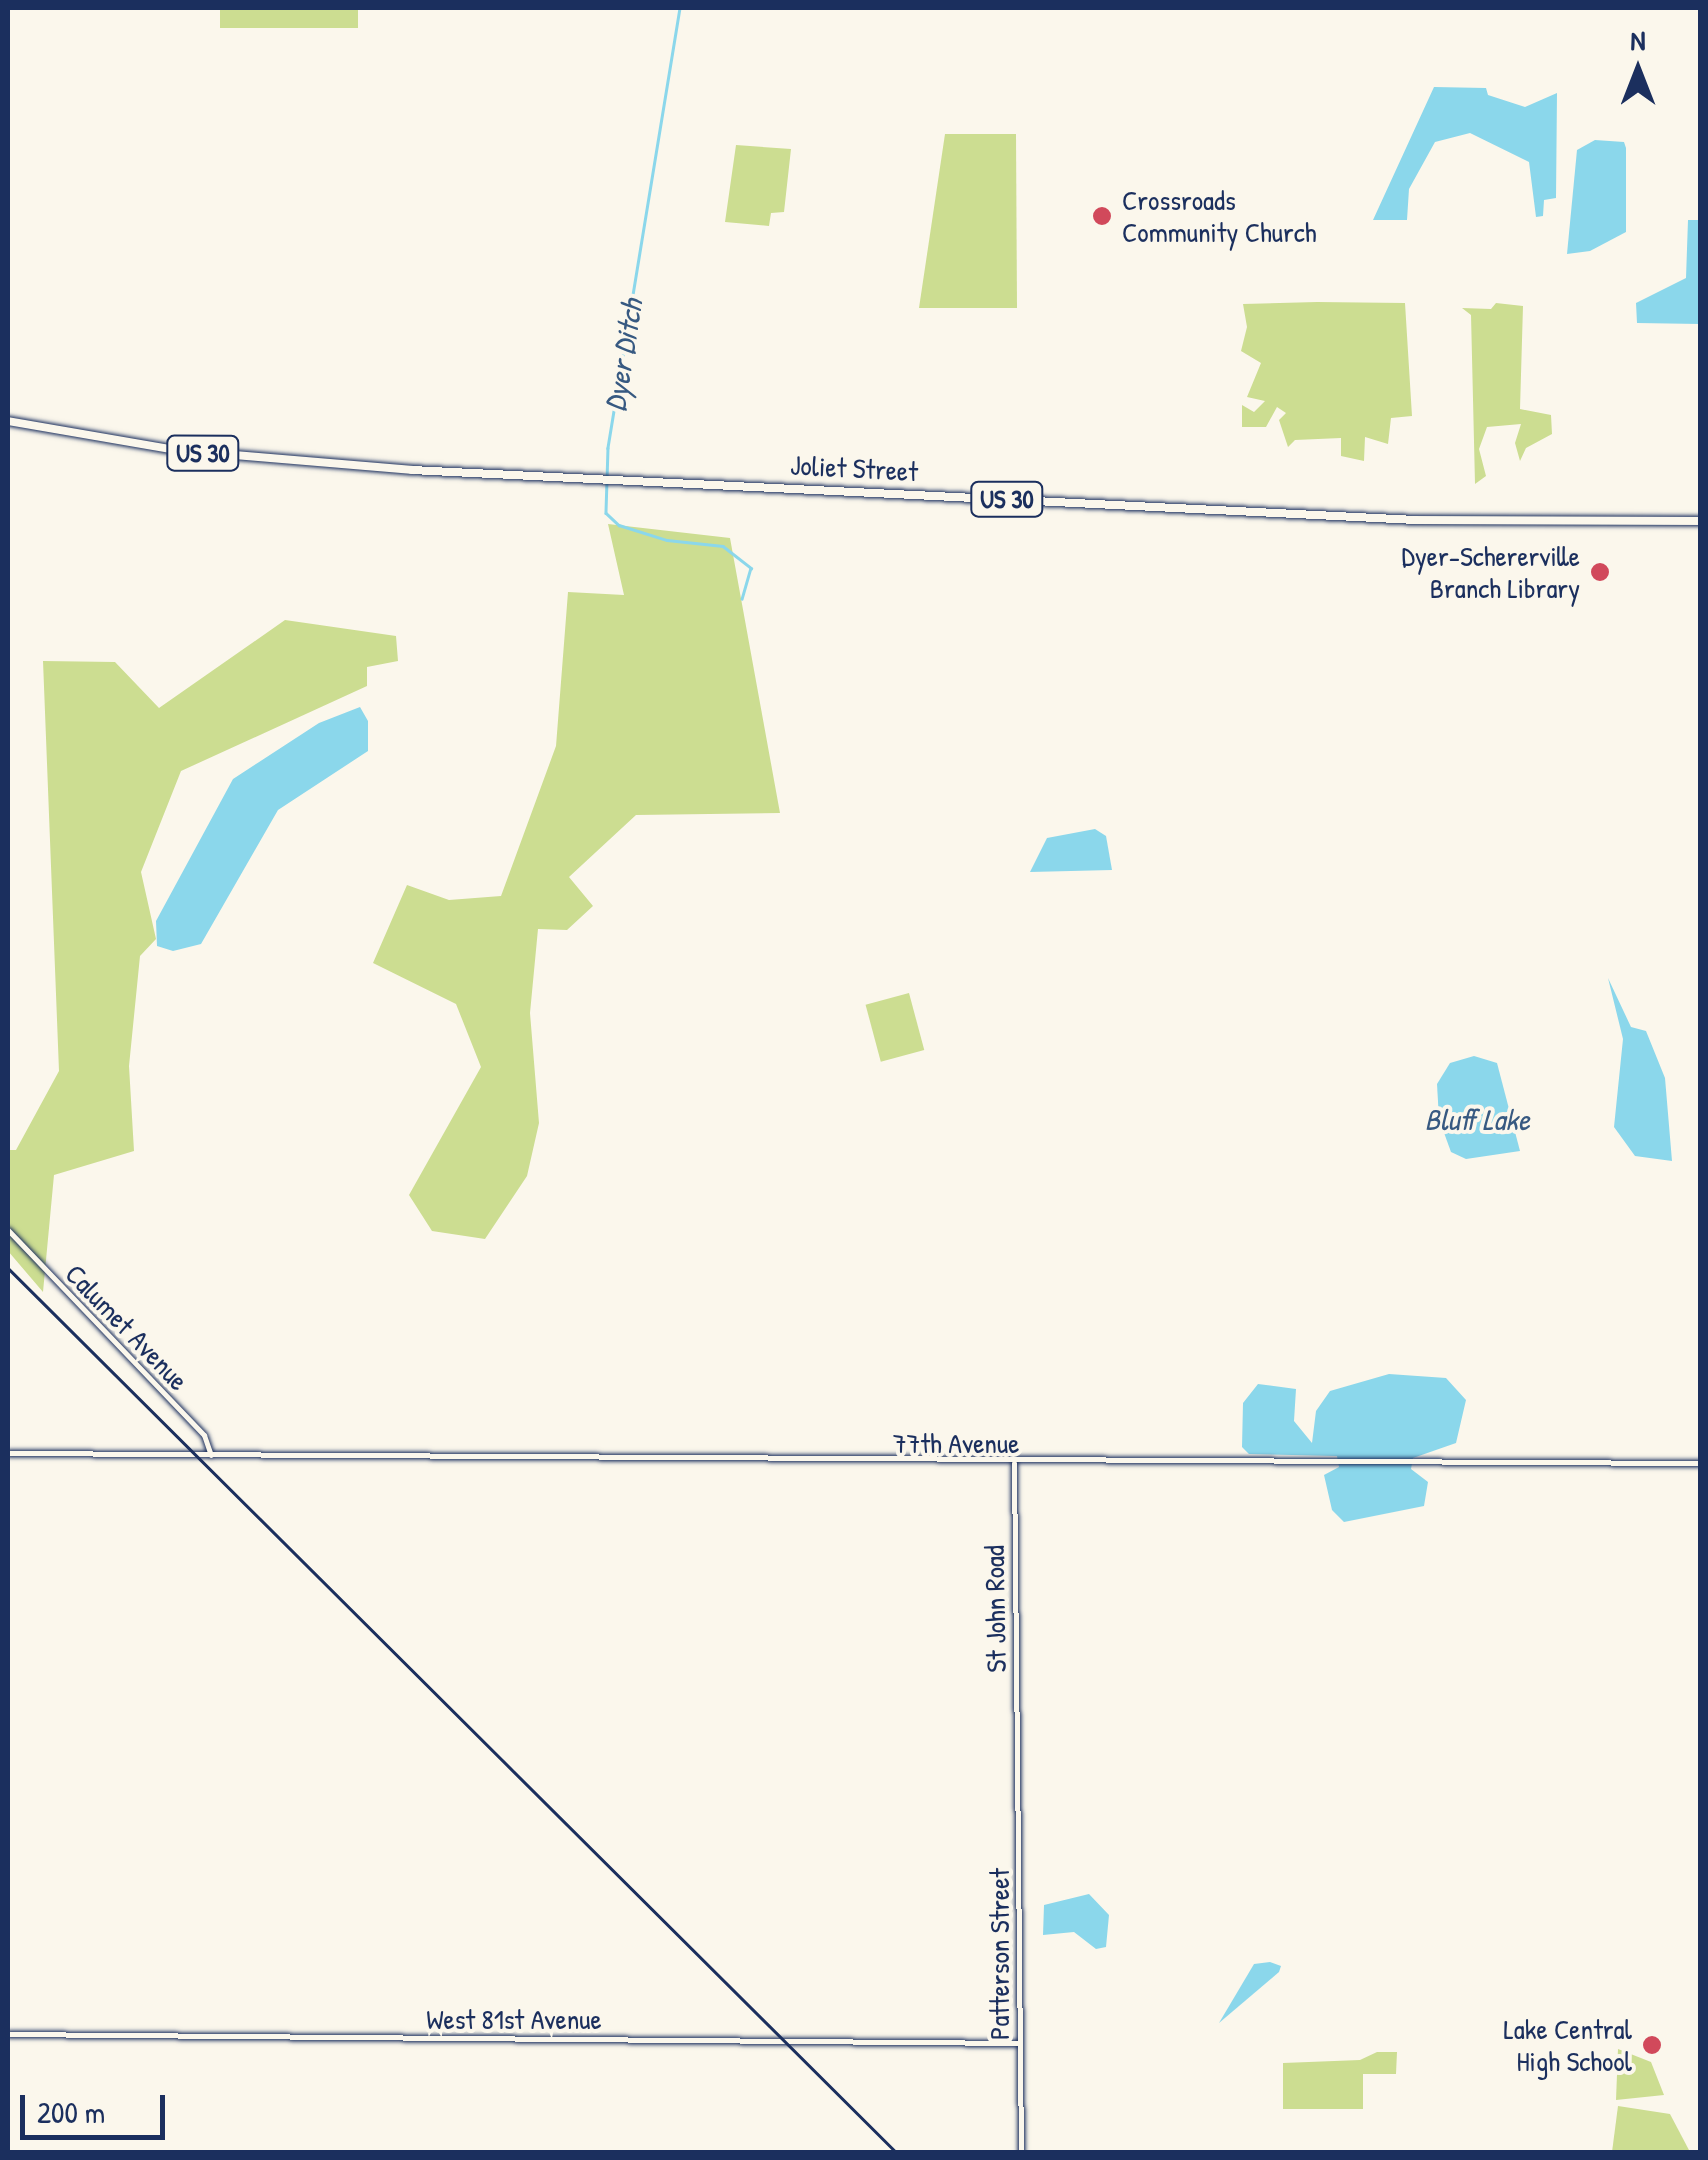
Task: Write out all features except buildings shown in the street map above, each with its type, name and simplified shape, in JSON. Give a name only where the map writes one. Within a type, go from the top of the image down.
[{"type":"main road","name":"Joliet Street","points":[[8,420],[176,450],[610,479],[1416,520],[1700,521]]},
{"type":"street","name":"Calumet Avenue","points":[[8,1230],[204,1435],[210,1456]]},
{"type":"street","name":"77th Avenue","points":[[8,1453],[1014,1463],[1700,1463]]},
{"type":"street","name":"St John Road","points":[[1014,1463],[1017,1755]]},
{"type":"street","name":"Patterson Street","points":[[1017,1755],[1021,2152]]},
{"type":"street","name":"West 81st Avenue","points":[[8,2034],[1020,2044]]},
{"type":"green space","points":[[220,8],[358,8],[358,28],[220,28]]},
{"type":"green space","points":[[945,134],[1016,134],[1017,308],[919,308]]},
{"type":"green space","points":[[736,145],[791,149],[784,212],[771,213],[769,226],[725,222]]},
{"type":"green space","points":[[1405,303],[1412,416],[1391,418],[1388,444],[1365,437],[1364,461],[1341,456],[1341,438],[1295,440],[1288,447],[1279,420],[1286,413],[1277,407],[1266,427],[1242,427],[1242,405],[1254,412],[1265,401],[1247,397],[1261,363],[1241,351],[1247,327],[1243,304]]},
{"type":"green space","points":[[1496,303],[1523,306],[1520,409],[1551,415],[1552,434],[1526,448],[1520,461],[1515,443],[1521,424],[1487,427],[1479,449],[1486,476],[1475,484],[1471,315],[1462,308],[1491,309]]},
{"type":"green space","points":[[608,524],[730,538],[780,813],[636,815],[569,877],[593,906],[567,930],[538,929],[530,1013],[539,1123],[527,1176],[485,1239],[432,1231],[409,1195],[481,1067],[456,1004],[373,963],[407,885],[449,900],[501,896],[556,746],[568,592],[624,595]]},
{"type":"green space","points":[[285,620],[396,636],[398,661],[367,667],[367,686],[181,771],[141,872],[156,939],[140,956],[129,1066],[134,1151],[54,1175],[43,1292],[8,1251],[8,1150],[16,1150],[59,1071],[43,661],[115,662],[159,708]]},
{"type":"green space","points":[[909,993],[924,1050],[881,1062],[866,1005]]},
{"type":"green space","points":[[1618,2049],[1651,2062],[1664,2095],[1616,2100]]},
{"type":"green space","points":[[1377,2052],[1397,2052],[1396,2074],[1363,2074],[1363,2109],[1283,2109],[1283,2063],[1360,2060]]},
{"type":"green space","points":[[1618,2106],[1670,2114],[1690,2152],[1612,2152]]},
{"type":"water","points":[[1434,87],[1486,88],[1488,95],[1525,107],[1557,93],[1556,198],[1544,200],[1543,216],[1536,217],[1529,162],[1470,133],[1435,142],[1409,189],[1407,220],[1373,220]]},
{"type":"water","points":[[1595,140],[1624,142],[1626,232],[1590,251],[1567,254],[1577,150]]},
{"type":"water","points":[[1688,220],[1700,220],[1700,324],[1637,323],[1636,303],[1686,278]]},
{"type":"water","points":[[360,707],[368,721],[368,751],[278,810],[201,944],[173,951],[157,946],[156,921],[233,779],[319,723]]},
{"type":"water","points":[[1095,829],[1106,836],[1112,870],[1030,872],[1047,838]]},
{"type":"water","points":[[1608,978],[1631,1027],[1646,1031],[1665,1078],[1672,1161],[1635,1156],[1614,1127],[1623,1039]]},
{"type":"water","name":"Bluff Lake","points":[[1474,1056],[1497,1063],[1520,1151],[1466,1159],[1451,1152],[1439,1119],[1437,1084],[1450,1063]]},
{"type":"water","points":[[1389,1374],[1446,1378],[1466,1400],[1456,1443],[1413,1458],[1411,1469],[1428,1482],[1424,1506],[1344,1522],[1332,1510],[1324,1475],[1339,1467],[1337,1456],[1249,1454],[1242,1447],[1243,1403],[1258,1384],[1296,1389],[1294,1421],[1312,1443],[1316,1411],[1330,1391]]},
{"type":"water","points":[[1089,1894],[1109,1915],[1106,1947],[1096,1949],[1074,1932],[1043,1935],[1044,1905]]},
{"type":"water","points":[[1270,1962],[1281,1966],[1279,1972],[1219,2023],[1254,1964]]},
{"type":"waterway","name":"Dyer Ditch","points":[[680,8],[608,448],[606,513],[619,525],[667,540],[723,546],[751,568],[742,599]]},
{"type":"railway","points":[[8,1268],[896,2152]]},
{"type":"place","name":"Crossroads Community Church","points":[[1102,216]]},
{"type":"place","name":"Dyer-Schererville Branch Library","points":[[1600,572]]},
{"type":"place","name":"Lake Central High School","points":[[1652,2045]]}]
